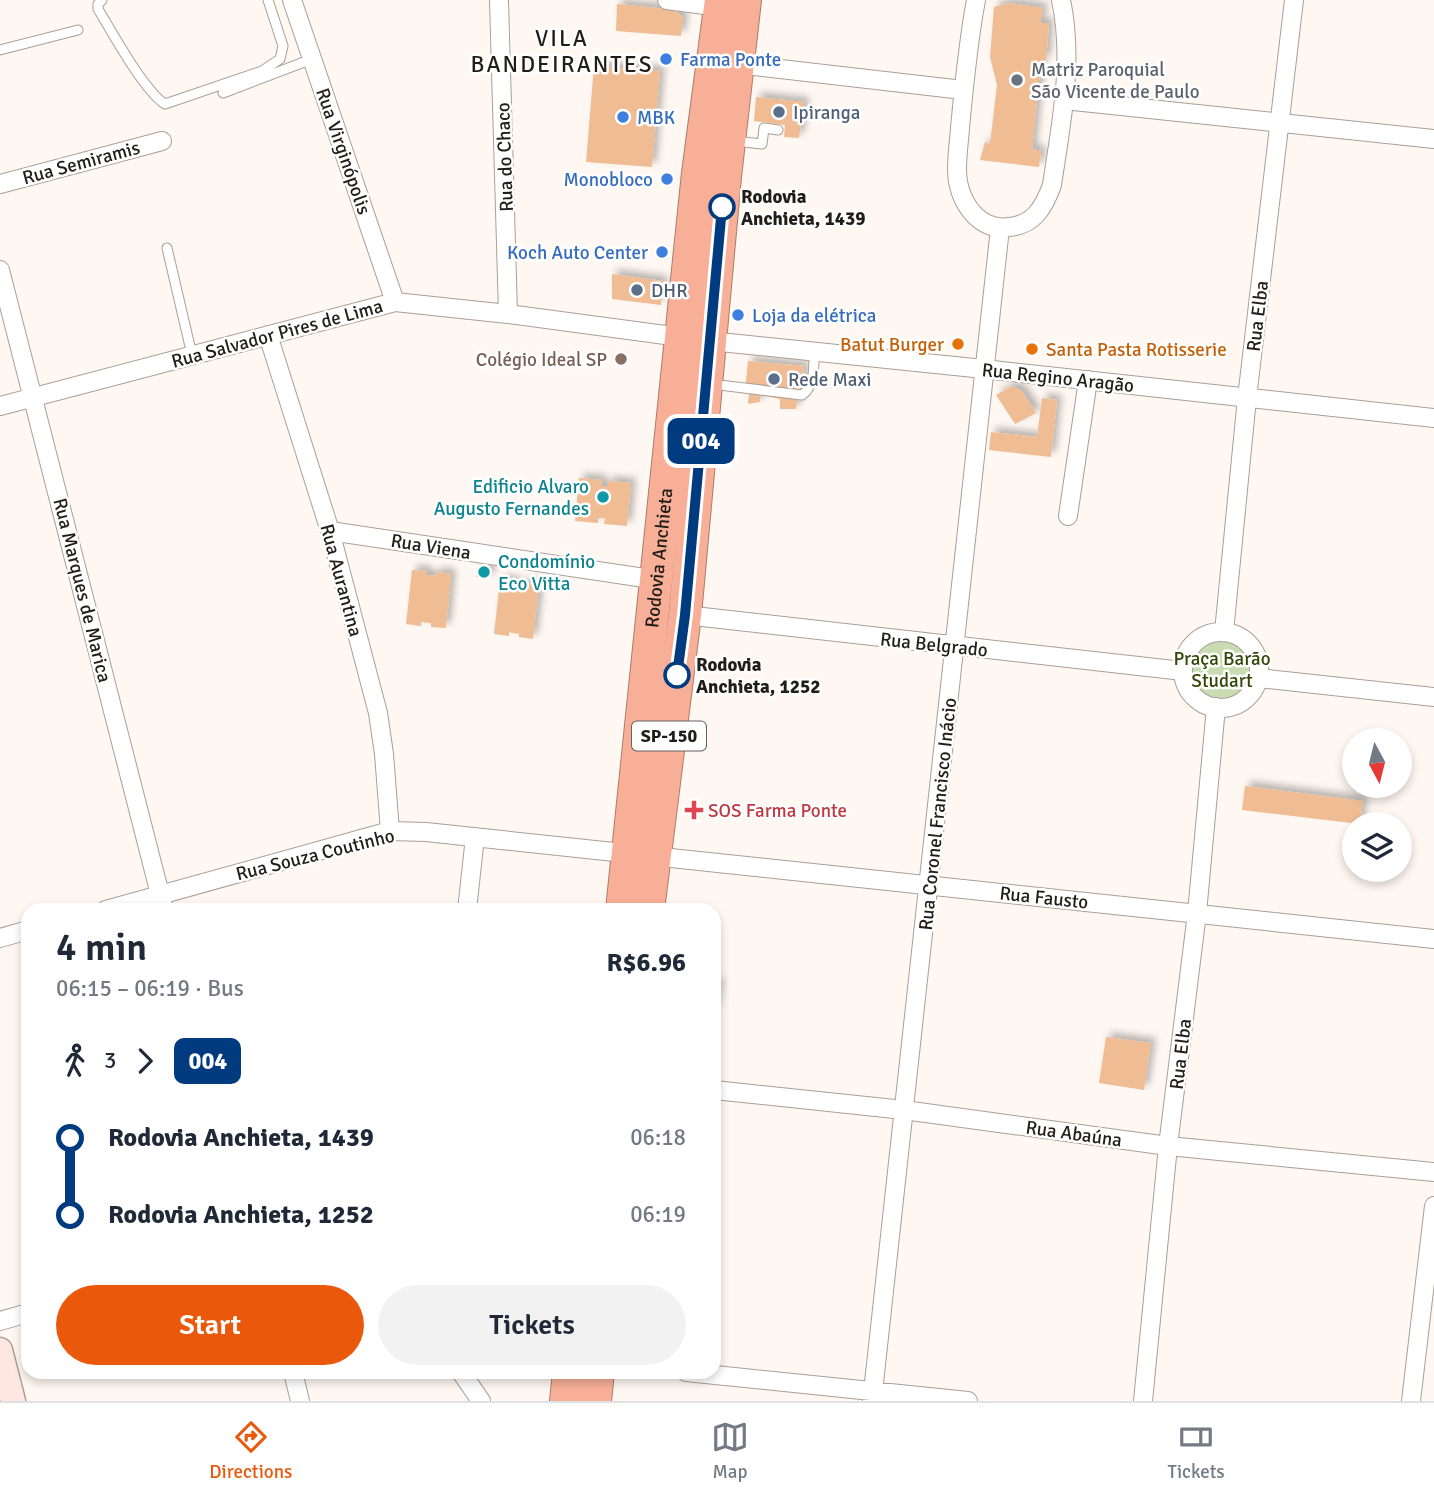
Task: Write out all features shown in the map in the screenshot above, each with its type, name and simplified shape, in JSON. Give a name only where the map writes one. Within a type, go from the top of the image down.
[{"type":"highway","name":"Rodovia Anchieta","points":[[648,903],[641,856],[657,580],[729,140],[737,64],[729,2]]},
{"type":"highway","name":"Rodovia Anchieta","points":[[624,903],[641,856],[685,615],[706,383],[696,340],[698,173],[729,2]]},
{"type":"highway","points":[[566,1401],[568,1379]]},
{"type":"highway","points":[[595,1401],[597,1379]]},
{"type":"street","name":"Rua Virginópolis","points":[[292,0],[396,302]]},
{"type":"street","name":"Rua do Chaco","points":[[498,0],[508,314]]},
{"type":"street","points":[[667,0],[729,2]]},
{"type":"street","points":[[976,0],[963,89],[957,178],[967,207],[977,218],[1000,228],[1024,224],[1037,215],[1046,203],[1052,185],[1064,100],[1066,42],[1061,0]]},
{"type":"street","name":"Rua Elba","points":[[1224,632],[1247,398],[1294,0]]},
{"type":"street","points":[[737,64],[963,89]]},
{"type":"street","points":[[1064,100],[1434,139]]},
{"type":"street","name":"Rua Semiramis","points":[[0,184],[162,141]]},
{"type":"street","name":"Rua Coronel Francisco Inácio","points":[[872,1396],[1000,228]]},
{"type":"street","name":"Rua Marques de Marica","points":[[0,270],[162,903]]},
{"type":"street","name":"Rua Salvador Pires de Lima","points":[[0,405],[396,302],[508,314],[696,340]]},
{"type":"street","name":"Rua Aurantina","points":[[268,335],[330,531],[378,713],[390,831]]},
{"type":"street","name":"Rua Regino Aragão","points":[[696,340],[1434,418]]},
{"type":"street","points":[[1068,516],[1088,380]]},
{"type":"street","name":"Rua Viena","points":[[330,531],[657,580]]},
{"type":"street","name":"Rua Belgrado","points":[[685,615],[1183,671]]},
{"type":"street","points":[[1224,632],[1237,635],[1255,652],[1259,678],[1255,688],[1238,704],[1216,708],[1196,699],[1189,691],[1183,671],[1184,660],[1195,642],[1203,636],[1224,632]]},
{"type":"street","points":[[1259,678],[1434,697]]},
{"type":"street","name":"Rua Elba","points":[[1143,1401],[1168,1146],[1197,913],[1216,708]]},
{"type":"street","name":"Rua Souza Coutinho","points":[[162,903],[390,831],[475,837],[641,856]]},
{"type":"street","points":[[468,903],[475,837]]},
{"type":"street","name":"Rua Fausto","points":[[641,856],[1434,939]]},
{"type":"street","points":[[0,937],[21,932]]},
{"type":"street","name":"Rua Abaúna","points":[[721,1091],[904,1110],[1168,1146],[1434,1172]]},
{"type":"street","points":[[1412,1401],[1434,1206]]},
{"type":"street","points":[[0,1321],[21,1315]]},
{"type":"street","points":[[0,1350],[13,1401]]},
{"type":"street","points":[[721,1377],[872,1396],[968,1401]]},
{"type":"street","points":[[295,1379],[300,1401]]},
{"type":"street","points":[[466,1379],[481,1401]]},
{"type":"lane","points":[[102,0],[98,9],[116,39],[165,104],[262,71],[280,59],[283,46],[268,0]]},
{"type":"lane","points":[[0,50],[78,30]]},
{"type":"lane","points":[[223,93],[313,59]]},
{"type":"lane","points":[[729,140],[762,144],[764,128],[778,130]]},
{"type":"lane","points":[[167,248],[192,355]]},
{"type":"lane","points":[[706,383],[802,395],[807,393],[811,384],[814,351]]},
{"type":"green space","name":"Praça Barão Studart","points":[[1216,639],[1228,639],[1244,648],[1251,658],[1251,682],[1244,692],[1228,701],[1216,701],[1205,696],[1196,687],[1191,676],[1191,664],[1196,653],[1205,644]]},
{"type":"building","name":"Matriz Paroquial São Vicente de Paulo","points":[[1009,3],[1043,8],[1040,23],[1049,23],[1046,60],[1041,61],[1032,149],[1041,151],[1039,167],[980,160],[985,142],[990,144],[997,85],[990,57],[994,7]]},
{"type":"building","points":[[617,4],[676,10],[683,19],[681,36],[616,31]]},
{"type":"building","name":"MBK","points":[[594,66],[660,71],[652,167],[586,162]]},
{"type":"building","name":"Ipiranga","points":[[756,97],[804,102],[799,138],[784,137],[785,125],[754,121]]},
{"type":"building","name":"DHR","points":[[612,274],[663,281],[661,305],[612,299]]},
{"type":"building","name":"Rede Maxi","points":[[748,361],[804,366],[801,400],[797,400],[796,409],[780,409],[780,399],[760,395],[760,402],[748,404],[749,393],[745,392]]},
{"type":"building","points":[[1012,386],[1022,391],[1036,413],[1015,424],[996,395]]},
{"type":"building","points":[[1042,398],[1057,400],[1051,457],[989,450],[991,432],[1037,437]]},
{"type":"building","name":"Edificio Alvaro Augusto Fernandes","points":[[579,478],[602,480],[601,486],[608,486],[608,481],[631,483],[627,526],[604,524],[605,518],[598,518],[598,523],[575,521]]},
{"type":"building","name":"Condomínio Eco Vitta","points":[[478,566],[491,568],[490,578],[476,577]]},
{"type":"building","points":[[412,570],[427,571],[426,575],[436,576],[437,572],[451,574],[446,628],[431,627],[431,623],[421,622],[421,626],[406,624]]},
{"type":"building","points":[[500,580],[515,581],[514,585],[539,584],[533,639],[509,632],[509,636],[494,634]]},
{"type":"building","points":[[1245,786],[1363,801],[1362,812],[1342,812],[1342,822],[1242,810]]},
{"type":"building","points":[[1106,1037],[1151,1043],[1144,1090],[1099,1083]]},
{"type":"bus line","name":"004","points":[[677,675],[685,615],[722,207]]},
{"type":"place","name":"Farma Ponte","points":[[666,59]]},
{"type":"place","name":"Matriz Paroquial São Vicente de Paulo","points":[[1017,80]]},
{"type":"place","name":"Ipiranga","points":[[779,112]]},
{"type":"place","name":"MBK","points":[[623,117]]},
{"type":"place","name":"Monobloco","points":[[667,179]]},
{"type":"place","name":"Rodovia Anchieta, 1439","points":[[722,207]]},
{"type":"place","name":"Koch Auto Center","points":[[662,252]]},
{"type":"place","name":"DHR","points":[[637,290]]},
{"type":"place","name":"Loja da elétrica","points":[[738,315]]},
{"type":"place","name":"Batut Burger","points":[[958,344]]},
{"type":"place","name":"Santa Pasta Rotisserie","points":[[1032,349]]},
{"type":"place","name":"Colégio Ideal SP","points":[[621,359]]},
{"type":"place","name":"Rede Maxi","points":[[774,379]]},
{"type":"place","name":"Edificio Alvaro Augusto Fernandes","points":[[603,497]]},
{"type":"place","name":"Condomínio Eco Vitta","points":[[484,572]]},
{"type":"place","name":"Rodovia Anchieta, 1252","points":[[677,675]]},
{"type":"place","name":"SOS Farma Ponte","points":[[694,810]]},
{"type":"district","name":"VILA BANDEIRANTES","points":[[562,51]]}]
